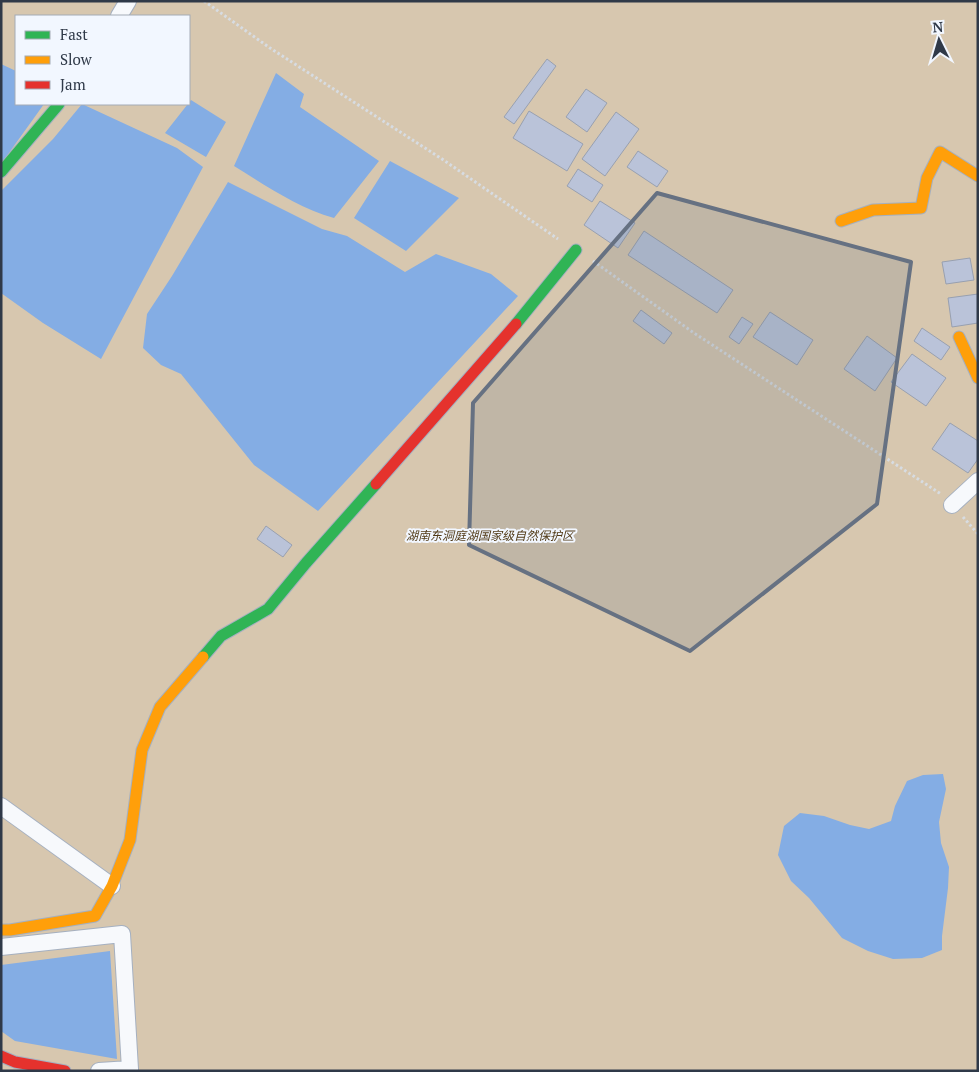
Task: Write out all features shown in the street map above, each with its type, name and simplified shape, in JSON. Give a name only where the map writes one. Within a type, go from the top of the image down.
[{"type":"street","points":[[120,15],[128,1]]},
{"type":"street","points":[[1,172],[58,105]]},
{"type":"street","points":[[841,221],[873,210],[921,208],[927,178],[940,152],[978,176]]},
{"type":"street","points":[[1,930],[95,916],[112,886],[130,840],[142,750],[160,707],[221,636],[268,609],[306,563],[498,346],[576,250]]},
{"type":"street","points":[[959,337],[978,378]]},
{"type":"street","points":[[952,505],[978,481]]},
{"type":"street","points":[[1,806],[112,886]]},
{"type":"street","points":[[1,947],[122,934],[130,1069],[99,1071]]},
{"type":"street","points":[[1,1056],[15,1062],[65,1071]]},
{"type":"highlighted area","points":[[657,193],[911,262],[877,504],[690,651],[469,545],[473,403]]},
{"type":"green space","name":"湖南东洞庭湖国家级自然保护区","points":[[1,1],[978,1],[978,1071],[1,1071]]},
{"type":"water","points":[[1,64],[15,71],[15,105],[43,105],[1,164]]},
{"type":"water","points":[[276,73],[304,94],[300,107],[379,161],[334,218],[295,202],[234,166]]},
{"type":"water","points":[[191,100],[226,122],[206,157],[165,133],[187,105],[190,105]]},
{"type":"water","points":[[81,105],[84,105],[177,148],[203,167],[101,359],[43,323],[1,293],[1,191],[53,139]]},
{"type":"water","points":[[390,161],[459,198],[406,251],[354,218]]},
{"type":"water","points":[[228,182],[322,229],[347,236],[405,272],[436,254],[491,274],[518,296],[318,511],[254,465],[181,374],[161,365],[143,348],[147,314]]},
{"type":"water","points":[[943,774],[946,789],[939,822],[941,843],[949,867],[942,950],[922,958],[893,959],[868,951],[842,938],[809,898],[791,881],[778,855],[784,826],[800,813],[824,816],[869,829],[891,821],[895,806],[907,781],[923,775]]},
{"type":"water","points":[[110,951],[117,1059],[15,1041],[1,1031],[1,965]]},
{"type":"building","points":[[547,59],[556,66],[514,124],[504,117]]},
{"type":"building","points":[[586,89],[607,103],[587,132],[566,117]]},
{"type":"building","points":[[529,111],[583,144],[567,171],[513,138]]},
{"type":"building","points":[[616,112],[639,129],[605,176],[582,159]]},
{"type":"building","points":[[638,151],[668,171],[657,187],[627,167]]},
{"type":"building","points":[[578,169],[603,185],[592,202],[567,186]]},
{"type":"building","points":[[600,201],[635,223],[618,248],[584,225]]},
{"type":"building","points":[[644,231],[733,290],[717,313],[628,255]]},
{"type":"building","points":[[970,258],[974,280],[946,284],[942,262]]},
{"type":"building","points":[[978,294],[978,323],[952,327],[948,298]]},
{"type":"building","points":[[641,310],[672,333],[664,344],[633,321]]},
{"type":"building","points":[[770,312],[813,340],[797,365],[753,337]]},
{"type":"building","points":[[742,317],[753,324],[739,344],[729,337]]},
{"type":"building","points":[[922,328],[950,347],[941,360],[914,341]]},
{"type":"building","points":[[867,336],[897,358],[875,391],[844,369]]},
{"type":"building","points":[[912,354],[946,378],[926,406],[891,382]]},
{"type":"building","points":[[950,423],[978,441],[978,459],[968,473],[932,449]]},
{"type":"building","points":[[266,526],[292,545],[283,557],[257,539]]},
{"type":"traffic: fast","points":[[1,172],[58,105]]},
{"type":"traffic: fast","points":[[516,324],[576,250]]},
{"type":"traffic: fast","points":[[203,657],[221,636],[268,609],[376,484]]},
{"type":"traffic: slow","points":[[841,221],[873,210],[921,208],[927,178],[940,152],[978,176]]},
{"type":"traffic: slow","points":[[959,337],[978,378]]},
{"type":"traffic: slow","points":[[1,930],[95,916],[112,886],[130,840],[142,750],[160,707],[203,657]]},
{"type":"traffic: jam","points":[[376,484],[516,324]]},
{"type":"traffic: jam","points":[[1,1056],[15,1062],[65,1071]]}]
